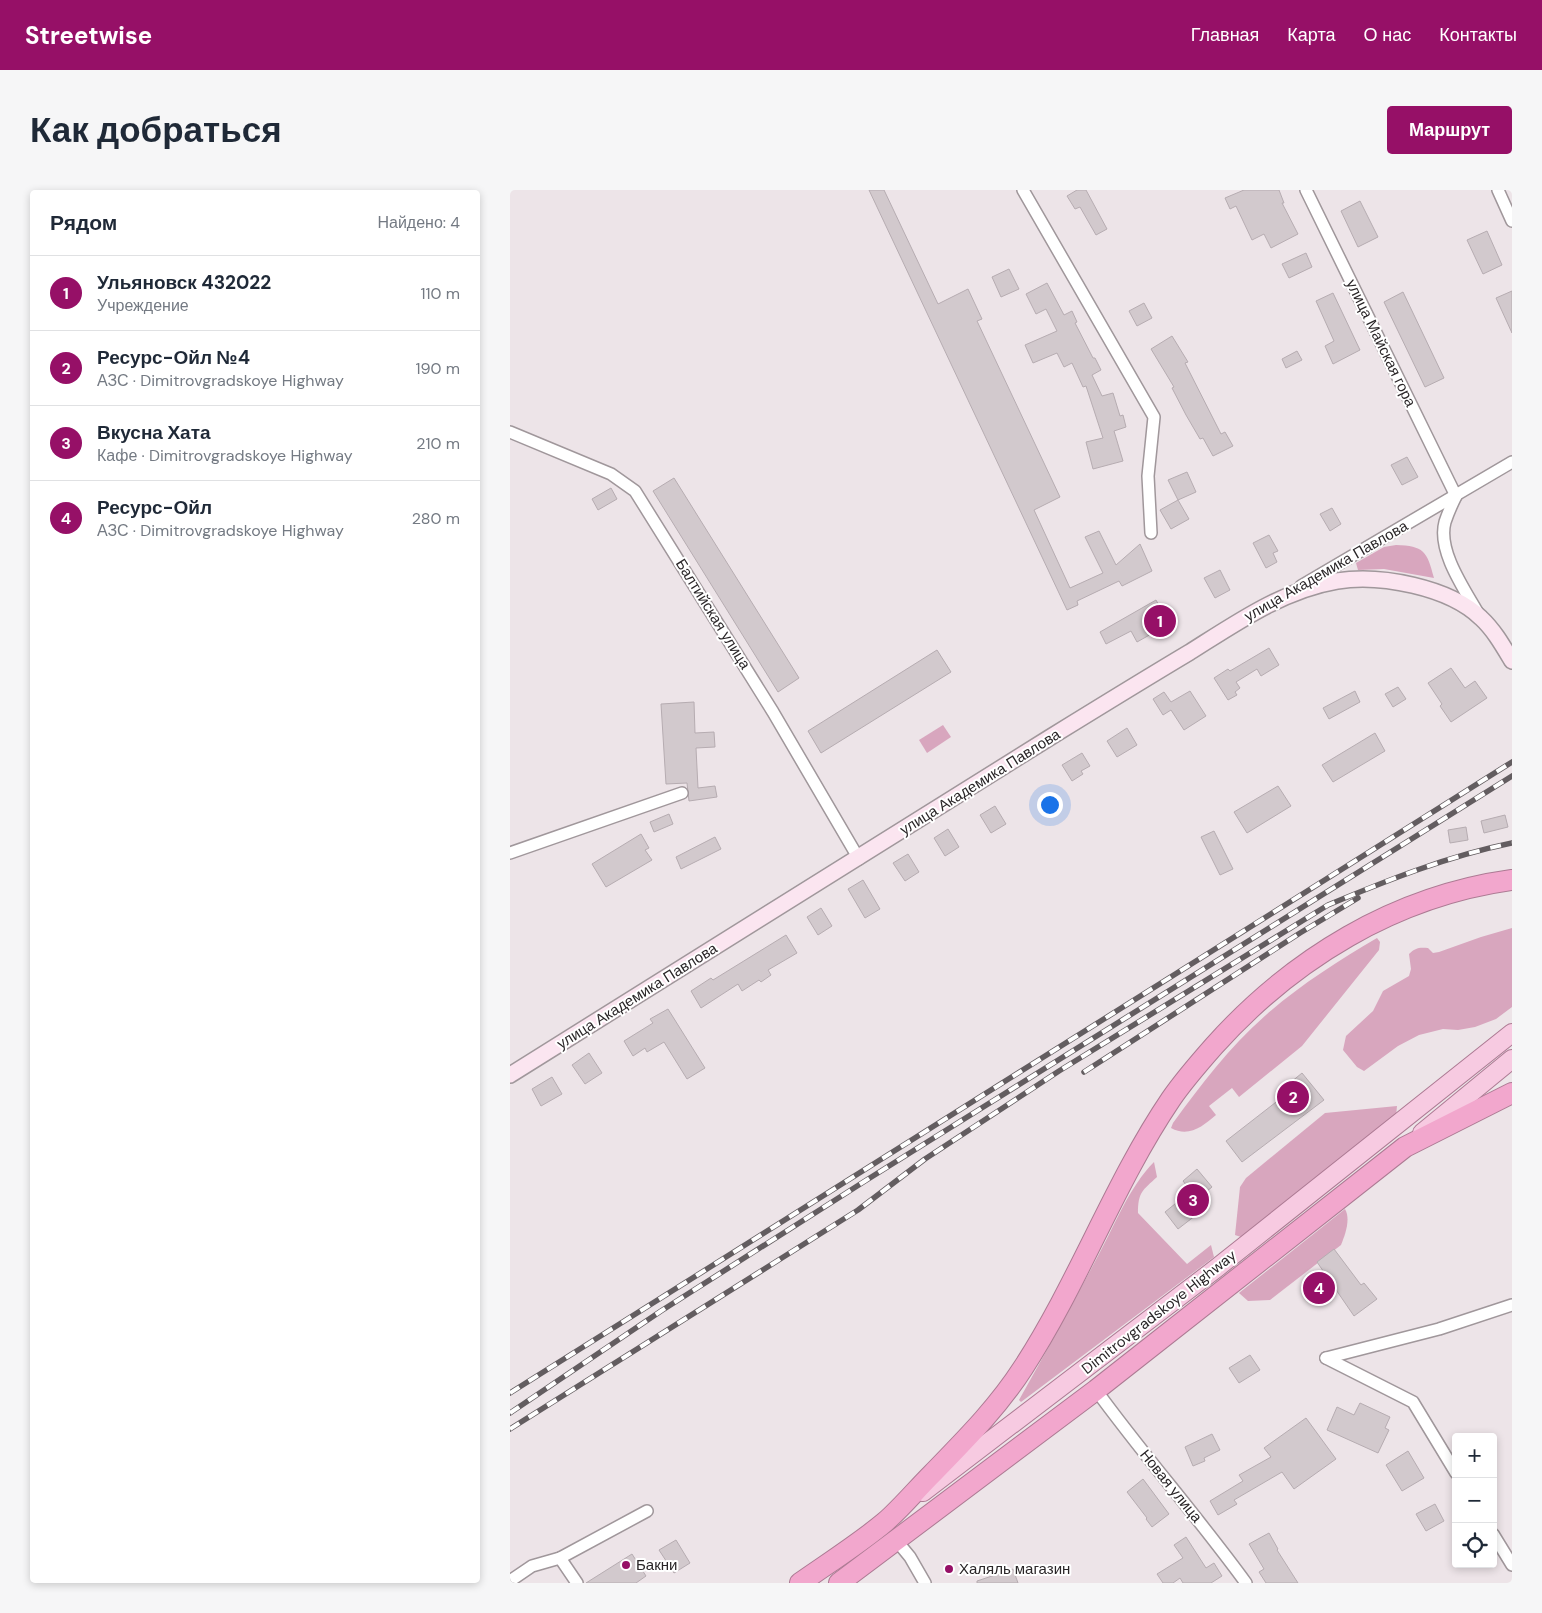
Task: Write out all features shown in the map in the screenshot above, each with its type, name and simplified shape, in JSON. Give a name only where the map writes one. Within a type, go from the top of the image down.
[{"type":"highway","points":[[885,1522],[989,1414],[1023,1368],[1139,1153],[1172,1098],[1226,1032],[1258,1002],[1304,964],[1340,940],[1429,899],[1495,882],[1512,880]]},
{"type":"highway","points":[[1405,1147],[1512,1093]]},
{"type":"highway","name":"Dimitrovgradskoye Highway","points":[[839,1583],[1096,1390],[1405,1147]]},
{"type":"highway","name":"Dimitrovgradskoye Highway","points":[[800,1583],[885,1522]]},
{"type":"main road","name":"Dimitrovgradskoye Highway","points":[[885,1522],[1218,1267],[1512,1032]]},
{"type":"main road","name":"Dimitrovgradskoye Highway","points":[[1405,1147],[1512,1059]]},
{"type":"street","points":[[1024,190],[1154,417],[1148,476],[1151,533]]},
{"type":"street","name":"улица Майская гора","points":[[1306,190],[1456,496]]},
{"type":"street","points":[[1498,190],[1512,221]]},
{"type":"street","name":"Балтийская улица","points":[[510,432],[611,474],[635,491],[773,712],[859,859]]},
{"type":"street","name":"улица Академика Павлова","points":[[510,1075],[859,859],[1091,712],[1512,462]]},
{"type":"street","points":[[1456,496],[1445,523],[1444,542],[1455,571],[1480,616],[1494,632],[1512,661]]},
{"type":"street","points":[[1272,603],[1294,592],[1317,585],[1341,580],[1374,579],[1414,585],[1438,593],[1460,603],[1480,616]]},
{"type":"street","points":[[510,853],[682,792]]},
{"type":"street","points":[[1452,1466],[1413,1402],[1326,1358],[1439,1329],[1512,1305]]},
{"type":"street","name":"Новая улица","points":[[1096,1390],[1177,1495],[1210,1534],[1246,1583]]},
{"type":"street","points":[[510,1581],[532,1566],[560,1558],[647,1510]]},
{"type":"street","points":[[896,1540],[910,1557],[925,1583]]},
{"type":"street","points":[[1497,1541],[1512,1565]]},
{"type":"street","points":[[560,1558],[577,1583]]},
{"type":"shaded area","points":[[1396,545],[1413,547],[1423,552],[1429,562],[1434,578],[1384,569],[1358,570],[1356,563],[1384,547]]},
{"type":"shaded area","points":[[943,725],[951,737],[927,753],[919,740]]},
{"type":"shaded area","points":[[1512,928],[1512,1007],[1496,1019],[1475,1027],[1458,1030],[1443,1029],[1419,1035],[1398,1046],[1364,1071],[1357,1067],[1343,1050],[1346,1036],[1373,1011],[1383,991],[1409,976],[1411,969],[1409,954],[1413,950],[1428,948],[1433,953],[1439,952]]},
{"type":"shaded area","points":[[1377,938],[1380,942],[1379,950],[1302,1046],[1239,1097],[1232,1088],[1209,1106],[1216,1115],[1201,1127],[1184,1132],[1171,1128],[1216,1066],[1253,1027],[1306,984]]},
{"type":"shaded area","points":[[1397,1106],[1396,1116],[1241,1237],[1235,1235],[1240,1187],[1246,1178],[1325,1113]]},
{"type":"shaded area","points":[[1154,1162],[1157,1177],[1142,1192],[1138,1213],[1187,1264],[1211,1245],[1214,1257],[1021,1402],[1019,1400],[1123,1207],[1137,1183]]},
{"type":"shaded area","points":[[1345,1209],[1347,1213],[1346,1232],[1341,1245],[1270,1300],[1248,1301],[1239,1293]]},
{"type":"building","points":[[869,190],[884,190],[938,304],[968,289],[982,319],[977,321],[1060,497],[1034,510],[1070,588],[1103,573],[1085,537],[1099,531],[1116,565],[1140,544],[1152,571],[1122,586],[1119,581],[1077,601],[1078,605],[1067,610]]},
{"type":"building","points":[[1077,190],[1086,190],[1107,229],[1096,235],[1080,207],[1075,209],[1067,196]]},
{"type":"building","points":[[1244,190],[1279,190],[1284,203],[1282,203],[1298,234],[1271,248],[1264,234],[1252,240],[1236,206],[1230,209],[1225,198]]},
{"type":"building","points":[[1360,201],[1378,237],[1358,247],[1341,211]]},
{"type":"building","points":[[1487,231],[1502,265],[1483,274],[1467,240]]},
{"type":"building","points":[[1306,253],[1312,267],[1289,278],[1282,264]]},
{"type":"building","points":[[1009,269],[1019,289],[1001,297],[992,277]]},
{"type":"building","points":[[1047,283],[1064,315],[1072,311],[1077,322],[1075,323],[1101,370],[1092,375],[1102,396],[1113,393],[1120,416],[1123,415],[1126,427],[1114,431],[1123,461],[1093,469],[1086,442],[1103,438],[1086,386],[1083,387],[1072,363],[1064,367],[1057,353],[1033,363],[1025,345],[1057,331],[1046,309],[1036,314],[1026,294]]},
{"type":"building","points":[[1512,291],[1512,333],[1496,298]]},
{"type":"building","points":[[1403,292],[1444,378],[1425,387],[1384,302]]},
{"type":"building","points":[[1333,293],[1360,350],[1333,364],[1325,346],[1334,341],[1316,301]]},
{"type":"building","points":[[1144,303],[1152,318],[1137,326],[1129,311]]},
{"type":"building","points":[[1172,336],[1188,362],[1185,363],[1221,434],[1225,432],[1233,446],[1213,456],[1203,438],[1200,439],[1186,415],[1172,388],[1174,387],[1151,349]]},
{"type":"building","points":[[1297,351],[1302,360],[1286,368],[1282,359]]},
{"type":"building","points":[[1407,457],[1418,477],[1402,485],[1391,465]]},
{"type":"building","points":[[1187,472],[1196,492],[1178,500],[1168,480]]},
{"type":"building","points":[[674,478],[799,678],[778,692],[653,491]]},
{"type":"building","points":[[611,488],[617,499],[598,510],[592,499]]},
{"type":"building","points":[[1178,500],[1189,519],[1171,529],[1160,510]]},
{"type":"building","points":[[1332,508],[1341,524],[1330,531],[1320,514]]},
{"type":"building","points":[[1269,535],[1278,551],[1273,553],[1277,562],[1266,568],[1253,543]]},
{"type":"building","points":[[1220,570],[1230,590],[1215,598],[1204,578]]},
{"type":"building","points":[[1156,600],[1169,624],[1137,642],[1131,631],[1106,644],[1100,632]]},
{"type":"building","points":[[1269,648],[1279,665],[1261,676],[1257,669],[1236,682],[1240,688],[1235,692],[1237,695],[1228,700],[1214,678],[1228,669],[1230,671]]},
{"type":"building","points":[[937,650],[951,672],[821,753],[808,731]]},
{"type":"building","points":[[1451,668],[1465,688],[1475,681],[1487,698],[1451,722],[1428,683]]},
{"type":"building","points":[[1398,687],[1406,699],[1393,707],[1385,694]]},
{"type":"building","points":[[1190,691],[1206,716],[1184,730],[1171,710],[1163,715],[1153,699],[1164,692],[1171,702]]},
{"type":"building","points":[[1355,691],[1360,702],[1329,719],[1323,708]]},
{"type":"building","points":[[694,702],[695,733],[714,732],[715,747],[696,748],[698,788],[715,786],[717,797],[689,801],[687,783],[666,784],[661,704]]},
{"type":"building","points":[[1127,728],[1137,745],[1117,757],[1107,741]]},
{"type":"building","points":[[1375,733],[1385,751],[1333,782],[1322,765]]},
{"type":"building","points":[[1082,753],[1090,766],[1081,771],[1083,774],[1072,781],[1062,765]]},
{"type":"building","points":[[1278,786],[1291,806],[1247,833],[1234,812]]},
{"type":"building","points":[[995,806],[1006,824],[991,833],[980,815]]},
{"type":"building","points":[[669,814],[673,824],[654,832],[650,822]]},
{"type":"building","points":[[1505,815],[1508,827],[1484,833],[1481,821]]},
{"type":"building","points":[[1466,827],[1468,840],[1450,843],[1448,830]]},
{"type":"building","points":[[948,829],[959,847],[945,856],[934,838]]},
{"type":"building","points":[[1214,831],[1233,869],[1220,875],[1201,837]]},
{"type":"building","points":[[641,834],[649,848],[645,850],[652,860],[606,887],[592,864]]},
{"type":"building","points":[[715,837],[721,849],[681,869],[676,857]]},
{"type":"building","points":[[908,854],[919,872],[905,881],[893,863]]},
{"type":"building","points":[[863,880],[880,909],[865,918],[848,889]]},
{"type":"building","points":[[821,908],[832,926],[818,935],[807,917]]},
{"type":"building","points":[[786,935],[797,953],[768,970],[771,975],[761,982],[759,980],[742,991],[738,984],[701,1008],[691,991],[711,978],[713,980]]},
{"type":"building","points":[[668,1009],[705,1068],[687,1079],[664,1042],[647,1052],[645,1048],[633,1056],[624,1041],[653,1023],[650,1019]]},
{"type":"building","points":[[589,1053],[602,1073],[585,1084],[572,1065]]},
{"type":"building","points":[[1302,1073],[1324,1100],[1242,1162],[1226,1141],[1289,1092],[1285,1087]]},
{"type":"building","points":[[552,1077],[562,1094],[541,1106],[532,1089]]},
{"type":"building","points":[[1197,1169],[1212,1187],[1201,1196],[1209,1205],[1178,1229],[1165,1212],[1191,1191],[1183,1181]]},
{"type":"building","points":[[1334,1249],[1361,1285],[1364,1283],[1377,1299],[1354,1316],[1317,1262]]},
{"type":"building","points":[[1250,1355],[1260,1370],[1239,1383],[1229,1368]]},
{"type":"building","points":[[1360,1403],[1390,1417],[1385,1428],[1389,1430],[1378,1453],[1327,1430],[1337,1407],[1354,1415]]},
{"type":"building","points":[[1306,1418],[1336,1459],[1294,1489],[1282,1472],[1234,1500],[1237,1504],[1218,1515],[1210,1501],[1243,1481],[1239,1475],[1271,1457],[1264,1448]]},
{"type":"building","points":[[1212,1434],[1220,1450],[1204,1458],[1205,1461],[1193,1466],[1185,1447]]},
{"type":"building","points":[[1408,1451],[1424,1478],[1402,1491],[1386,1465]]},
{"type":"building","points":[[1143,1479],[1169,1514],[1152,1527],[1127,1492]]},
{"type":"building","points":[[1435,1504],[1444,1521],[1426,1531],[1416,1514]]},
{"type":"building","points":[[1269,1533],[1277,1550],[1298,1583],[1266,1583],[1259,1572],[1264,1569],[1249,1544]]},
{"type":"building","points":[[1186,1537],[1206,1568],[1214,1563],[1222,1576],[1211,1583],[1183,1583],[1180,1578],[1173,1583],[1163,1583],[1157,1574],[1183,1558],[1174,1545]]},
{"type":"building","points":[[676,1540],[690,1563],[674,1573],[659,1550]]},
{"type":"building","name":"Бакни","points":[[632,1554],[646,1576],[636,1583],[586,1583]]},
{"type":"building","points":[[1013,1569],[1018,1583],[977,1583],[977,1581]]},
{"type":"railway","points":[[510,1393],[1512,762]]},
{"type":"railway","points":[[510,1413],[661,1311],[865,1181],[1512,776]]},
{"type":"railway","points":[[510,1429],[858,1210],[925,1159],[1059,1071],[1328,905],[1441,862],[1512,843]]},
{"type":"railway","points":[[1084,1072],[1300,933],[1358,898]]},
{"type":"place","name":"Ульяновск 432022","points":[[1160,621]]},
{"type":"place","name":"Ресурс-Ойл №4","points":[[1293,1097]]},
{"type":"place","name":"Вкусна Хата","points":[[1193,1200]]},
{"type":"place","name":"Ресурс-Ойл","points":[[1319,1288]]},
{"type":"place","name":"Бакни","points":[[626,1565]]},
{"type":"place","name":"Халяль магазин","points":[[949,1569]]}]
